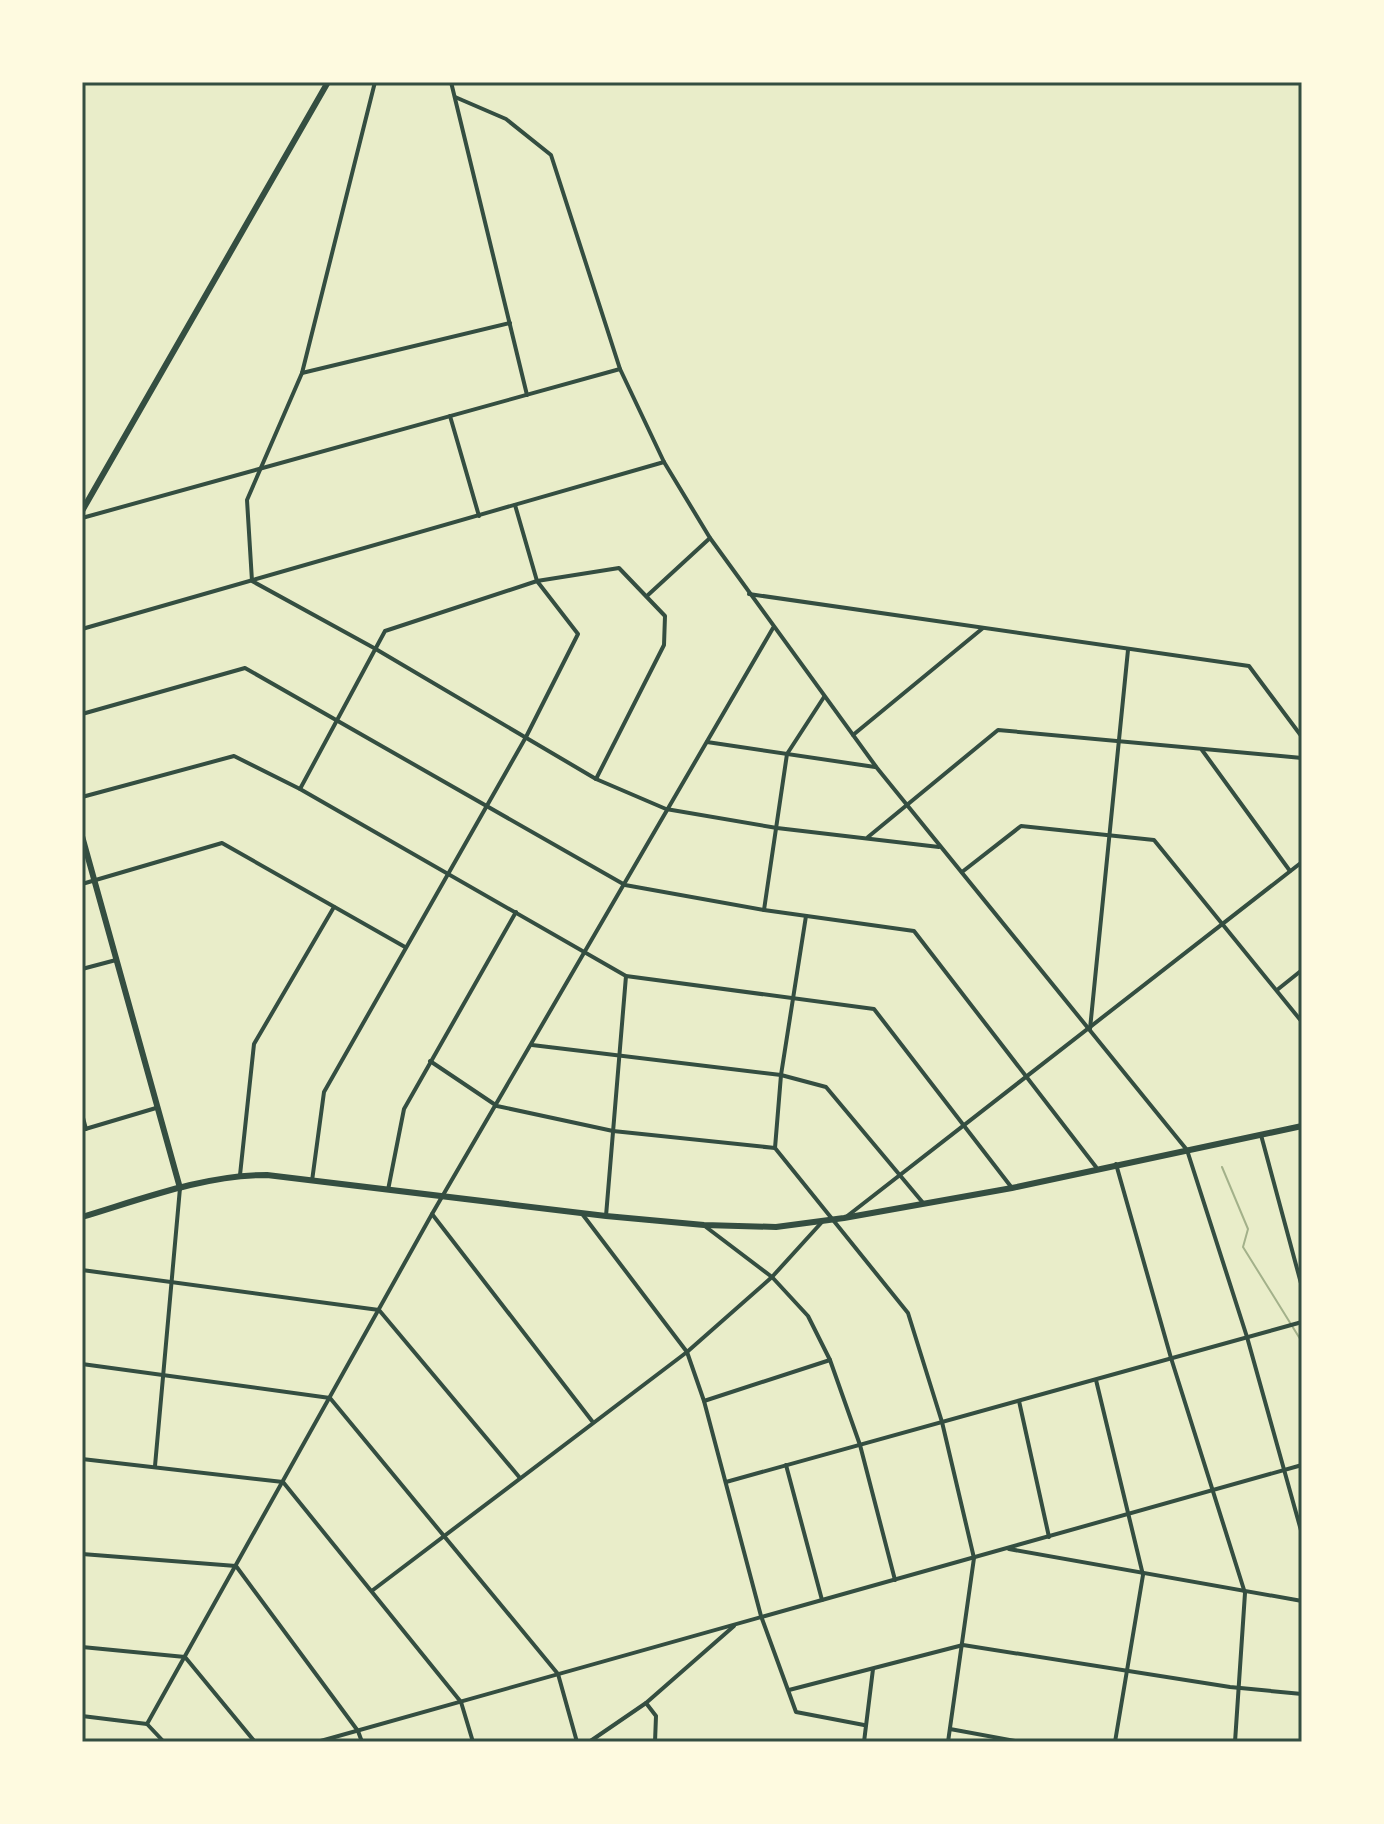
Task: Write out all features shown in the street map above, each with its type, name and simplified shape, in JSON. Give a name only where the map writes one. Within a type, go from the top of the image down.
[{"type":"main road","points":[[82,511],[328,82]]},
{"type":"main road","points":[[82,836],[180,1188]]},
{"type":"main road","points":[[82,1217],[180,1188],[240,1175],[606,1216],[704,1225],[776,1227],[834,1220],[1012,1188],[1096,1167],[1302,1126]]},
{"type":"street","points":[[252,581],[247,500],[302,373],[375,82]]},
{"type":"street","points":[[451,82],[527,395]]},
{"type":"street","points":[[455,97],[506,119],[551,155],[620,369],[664,462],[710,538],[877,768],[1187,1150],[1247,1337],[1302,1534]]},
{"type":"street","points":[[302,373],[510,323]]},
{"type":"street","points":[[82,518],[620,369]]},
{"type":"street","points":[[450,416],[479,516]]},
{"type":"street","points":[[82,629],[664,462]]},
{"type":"street","points":[[312,1181],[324,1092],[526,737],[578,634],[537,581],[515,505]]},
{"type":"street","points":[[648,595],[710,538]]},
{"type":"street","points":[[300,789],[385,631],[537,581],[619,568],[665,616],[664,645],[596,779]]},
{"type":"street","points":[[252,581],[374,648],[596,779],[666,809],[777,828],[942,847]]},
{"type":"street","points":[[749,594],[1249,666],[1302,737]]},
{"type":"street","points":[[147,1724],[432,1214],[773,628]]},
{"type":"street","points":[[853,735],[983,628]]},
{"type":"street","points":[[1090,1029],[1128,649]]},
{"type":"street","points":[[82,714],[245,668],[625,885],[764,910],[914,931],[1096,1167]]},
{"type":"street","points":[[764,910],[787,754],[824,697]]},
{"type":"street","points":[[867,838],[998,730],[1302,758]]},
{"type":"street","points":[[707,742],[877,768]]},
{"type":"street","points":[[1202,750],[1290,871]]},
{"type":"street","points":[[82,797],[234,756],[300,789],[446,874],[587,950],[626,976],[874,1009],[1012,1188]]},
{"type":"street","points":[[962,872],[1021,826],[1154,840],[1302,1022]]},
{"type":"street","points":[[82,884],[222,843],[405,947]]},
{"type":"street","points":[[844,1218],[1302,862]]},
{"type":"street","points":[[240,1175],[254,1044],[334,907]]},
{"type":"street","points":[[388,1190],[404,1109],[516,912]]},
{"type":"street","points":[[806,916],[781,1075],[775,1148],[908,1313],[942,1422],[974,1558],[948,1742]]},
{"type":"street","points":[[82,969],[116,960]]},
{"type":"street","points":[[1277,990],[1302,970]]},
{"type":"street","points":[[606,1216],[626,976]]},
{"type":"street","points":[[532,1045],[781,1075],[826,1087],[903,1175],[924,1204]]},
{"type":"street","points":[[430,1061],[497,1106],[613,1131],[775,1148]]},
{"type":"street","points":[[82,1114],[84,1129],[159,1107]]},
{"type":"street","points":[[1260,1134],[1302,1287]]},
{"type":"street","points":[[1116,1163],[1171,1358],[1245,1593],[1235,1742]]},
{"type":"street","points":[[155,1466],[180,1188]]},
{"type":"street","points":[[582,1213],[687,1352],[704,1401],[761,1616],[796,1712],[864,1725]]},
{"type":"street","points":[[432,1214],[592,1421]]},
{"type":"street","points":[[373,1590],[687,1352],[772,1277],[824,1220]]},
{"type":"street","points":[[704,1225],[772,1277],[808,1316],[830,1360],[860,1445],[895,1580]]},
{"type":"street","points":[[82,1270],[379,1310],[520,1478]]},
{"type":"street","points":[[726,1482],[1302,1322]]},
{"type":"street","points":[[704,1401],[830,1360]]},
{"type":"street","points":[[82,1364],[330,1398],[558,1674],[577,1742]]},
{"type":"street","points":[[1096,1379],[1143,1575],[1115,1742]]},
{"type":"street","points":[[1019,1401],[1049,1537]]},
{"type":"street","points":[[82,1459],[283,1482],[461,1702],[473,1742]]},
{"type":"street","points":[[786,1465],[822,1600]]},
{"type":"street","points":[[317,1742],[1302,1465]]},
{"type":"street","points":[[1006,1548],[1143,1575],[1302,1601]]},
{"type":"street","points":[[82,1554],[236,1566],[358,1731],[362,1742]]},
{"type":"street","points":[[589,1742],[646,1703],[736,1624]]},
{"type":"street","points":[[789,1690],[963,1645],[1237,1688],[1302,1694]]},
{"type":"street","points":[[82,1647],[185,1657],[255,1742]]},
{"type":"street","points":[[864,1742],[873,1669]]},
{"type":"street","points":[[646,1703],[656,1716],[655,1742]]},
{"type":"street","points":[[82,1716],[147,1724],[164,1742]]},
{"type":"street","points":[[950,1729],[1021,1742]]},
{"type":"waterway","points":[[1222,1167],[1248,1229],[1243,1247],[1302,1342]]}]
